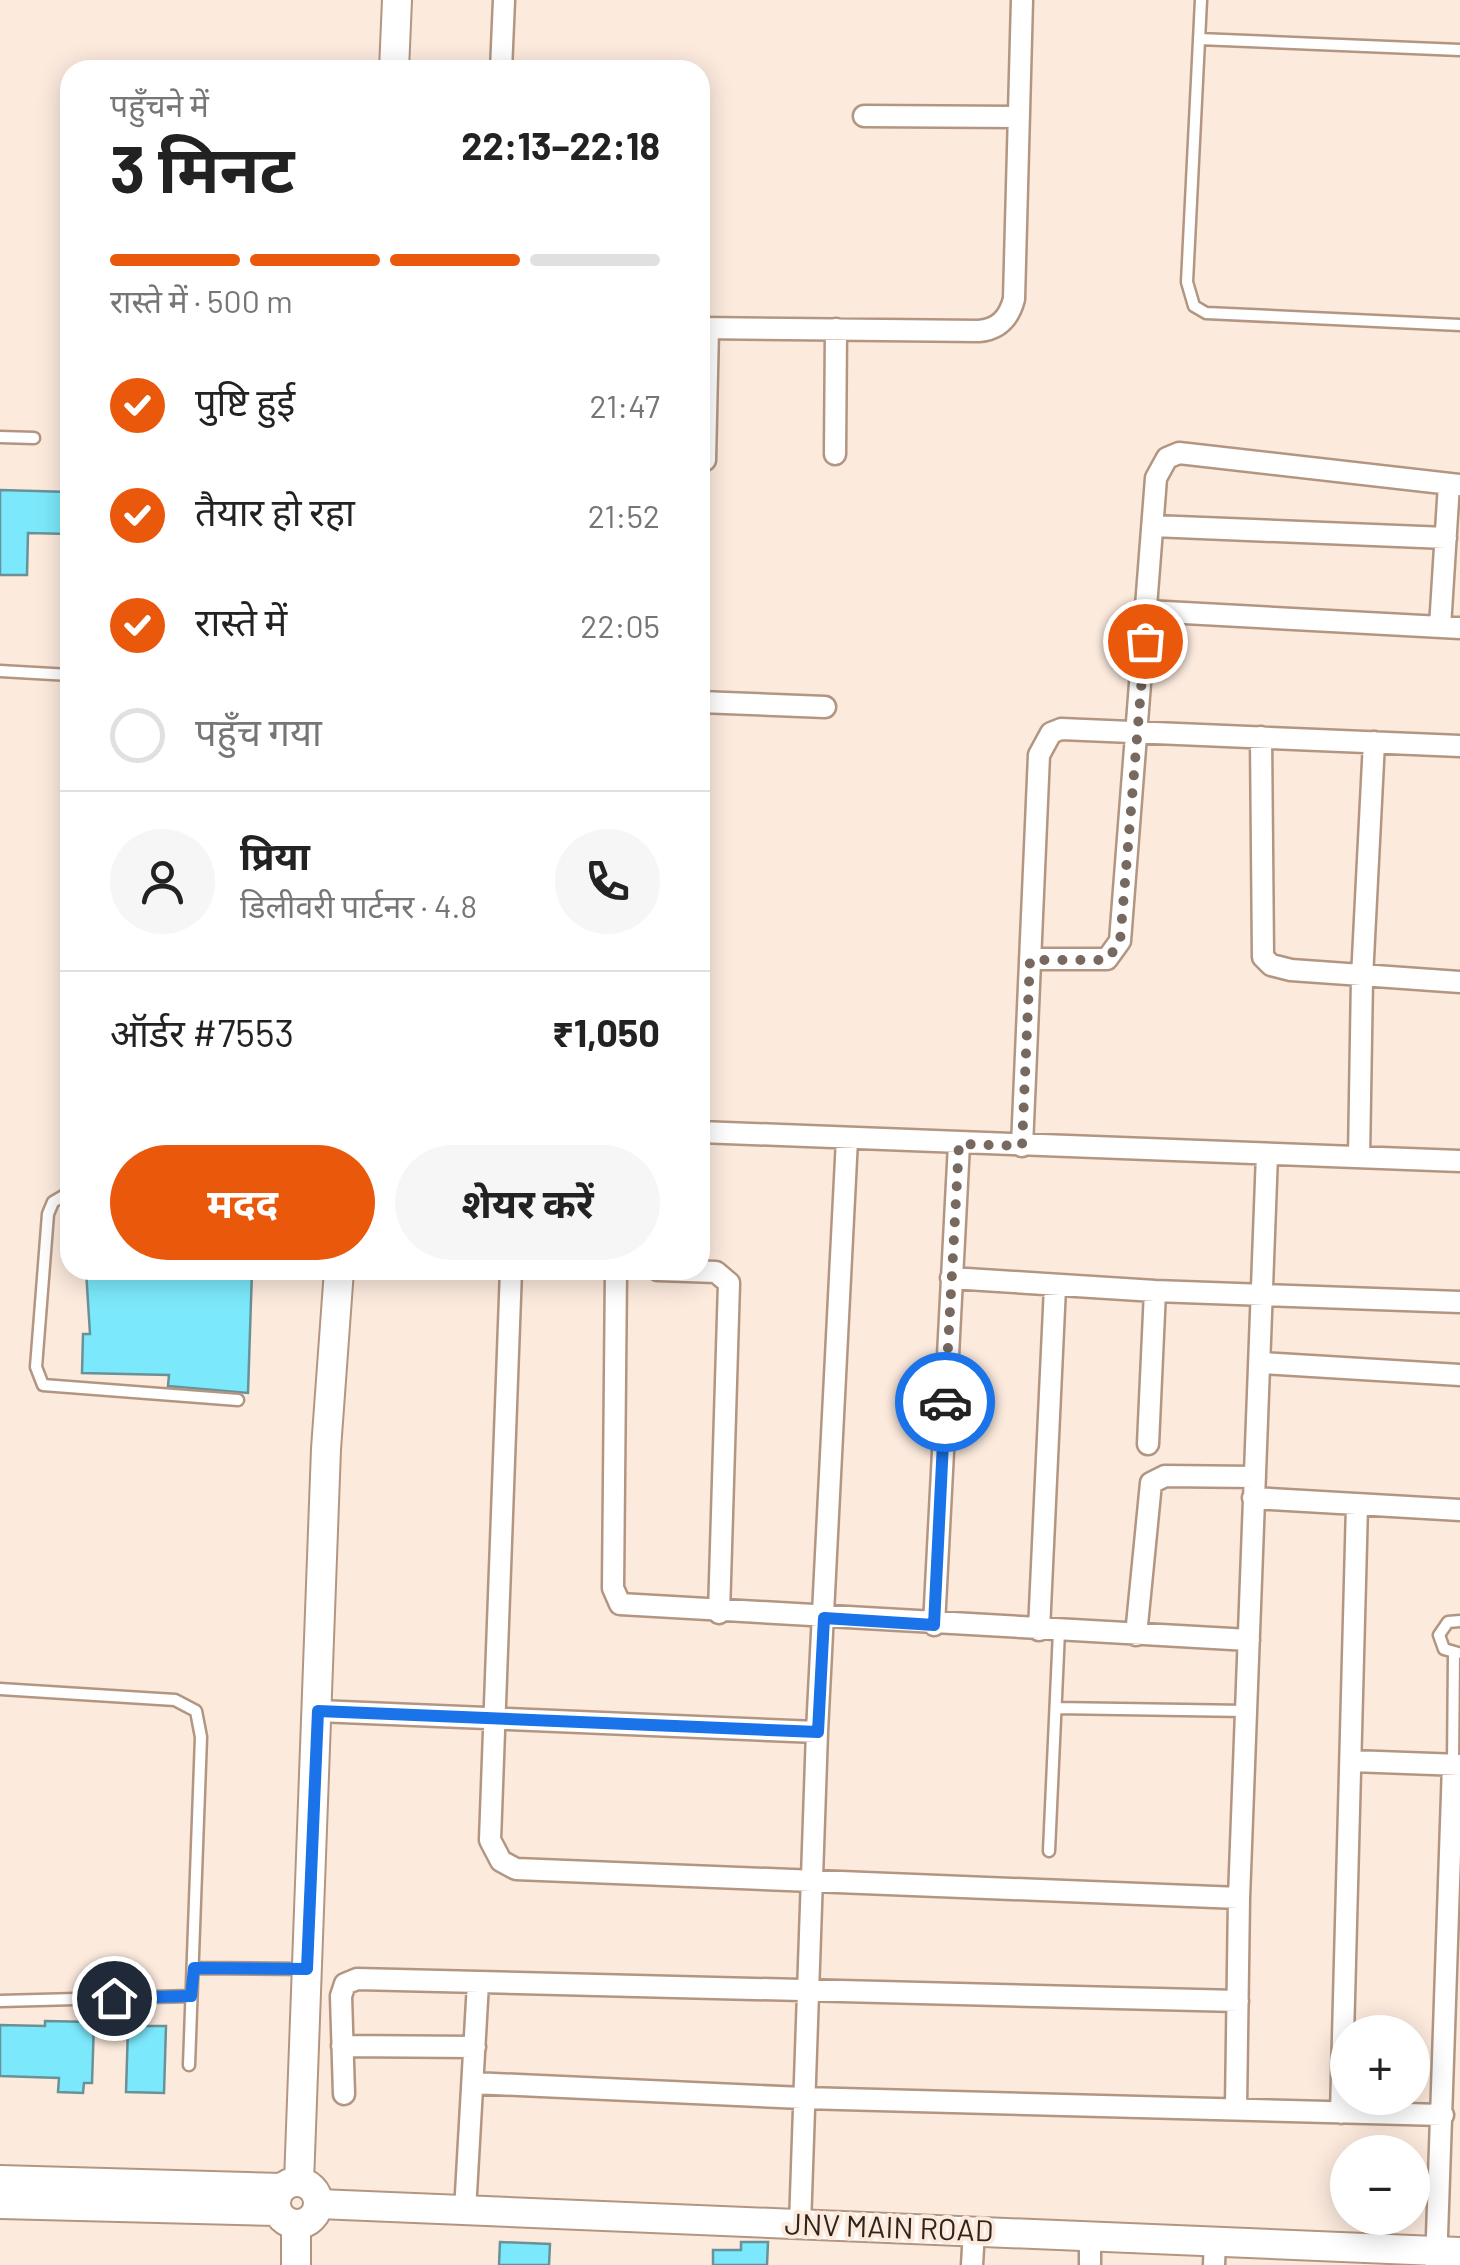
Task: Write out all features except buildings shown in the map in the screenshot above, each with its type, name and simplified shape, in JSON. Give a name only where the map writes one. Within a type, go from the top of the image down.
[{"type":"street","points":[[394,60],[396,0]]},
{"type":"street","points":[[502,60],[504,0]]},
{"type":"street","points":[[710,328],[978,331],[997,326],[1008,316],[1014,299],[1022,0]]},
{"type":"street","points":[[864,116],[1019,117]]},
{"type":"street","points":[[835,454],[836,330]]},
{"type":"street","points":[[1030,960],[1096,962],[1107,960],[1116,950],[1139,732],[1152,526],[1160,466],[1179,453],[1454,484],[1446,538],[1450,627],[1147,611]]},
{"type":"street","points":[[1152,526],[1446,538]]},
{"type":"street","points":[[710,702],[825,707]]},
{"type":"street","points":[[1022,1146],[1043,742],[1061,729],[1460,746]]},
{"type":"street","points":[[1261,737],[1263,956],[1271,965],[1291,970],[1460,982]]},
{"type":"street","points":[[1359,1158],[1362,978],[1374,742]]},
{"type":"street","points":[[710,1132],[1460,1162]]},
{"type":"street","points":[[800,2226],[802,2098],[846,1139]]},
{"type":"street","points":[[934,1625],[959,1144]]},
{"type":"street","points":[[1236,2107],[1239,1898],[1265,1296],[1267,1154]]},
{"type":"street","points":[[710,1272],[729,1283],[719,1613]]},
{"type":"street","points":[[951,1278],[1154,1291],[1460,1302]]},
{"type":"street","points":[[296,2265],[288,2202],[307,1976],[326,1449],[338,1280]]},
{"type":"street","points":[[511,1280],[491,1720],[490,1840],[501,1861],[516,1869],[813,1884],[1239,1898]]},
{"type":"street","points":[[616,1280],[615,1597],[628,1608],[1249,1640]]},
{"type":"street","points":[[1049,1631],[1054,1286]]},
{"type":"street","points":[[1148,1444],[1154,1291]]},
{"type":"street","points":[[1262,1363],[1460,1375]]},
{"type":"street","points":[[1136,1635],[1151,1483],[1165,1476],[1357,1506],[1460,1510]]},
{"type":"street","points":[[1344,2015],[1357,1506]]},
{"type":"street","points":[[318,1711],[818,1732]]},
{"type":"street","points":[[1352,1760],[1457,1765],[1443,2115],[1444,2256]]},
{"type":"street","points":[[307,1976],[345,1984],[357,1980],[1238,2001]]},
{"type":"street","points":[[344,2094],[341,1996],[345,1984]]},
{"type":"street","points":[[464,2212],[478,1984]]},
{"type":"street","points":[[342,2046],[475,2047]]},
{"type":"street","points":[[473,2083],[802,2098],[1330,2112]]},
{"type":"street","points":[[1430,2115],[1443,2115]]},
{"type":"street","points":[[0,2180],[288,2202]]},
{"type":"street","name":"JNV MAIN ROAD","points":[[288,2202],[313,2188],[319,2204],[1090,2236],[1214,2253],[1444,2256]]},
{"type":"street","points":[[0,2204],[288,2202]]},
{"type":"street","points":[[972,2265],[974,2231]]},
{"type":"street","points":[[1090,2236],[1090,2265]]},
{"type":"lane","points":[[1201,0],[1187,282],[1194,306],[1206,313],[1460,325]]},
{"type":"lane","points":[[1199,39],[1460,50]]},
{"type":"lane","points":[[0,436],[34,438]]},
{"type":"lane","points":[[0,672],[60,674]]},
{"type":"lane","points":[[60,1196],[48,1214],[36,1367],[43,1385],[238,1400]]},
{"type":"lane","points":[[1457,1765],[1457,1653],[1444,1650],[1439,1634],[1448,1622],[1460,1621]]},
{"type":"lane","points":[[1049,1631],[1056,1708],[1050,1851]]},
{"type":"lane","points":[[0,1689],[174,1700],[196,1711],[202,1737],[189,2065]]},
{"type":"lane","points":[[1056,1708],[1246,1711]]},
{"type":"lane","points":[[194,1968],[307,1976]]},
{"type":"lane","points":[[0,2001],[191,1996]]},
{"type":"way so far","points":[[945,1402],[959,1144],[1022,1146],[1030,960],[1107,960],[1120,942],[1145,641]]},
{"type":"route","points":[[114,1998],[191,1996],[194,1968],[307,1969],[318,1711],[818,1732],[824,1618],[934,1625],[945,1402]]}]
